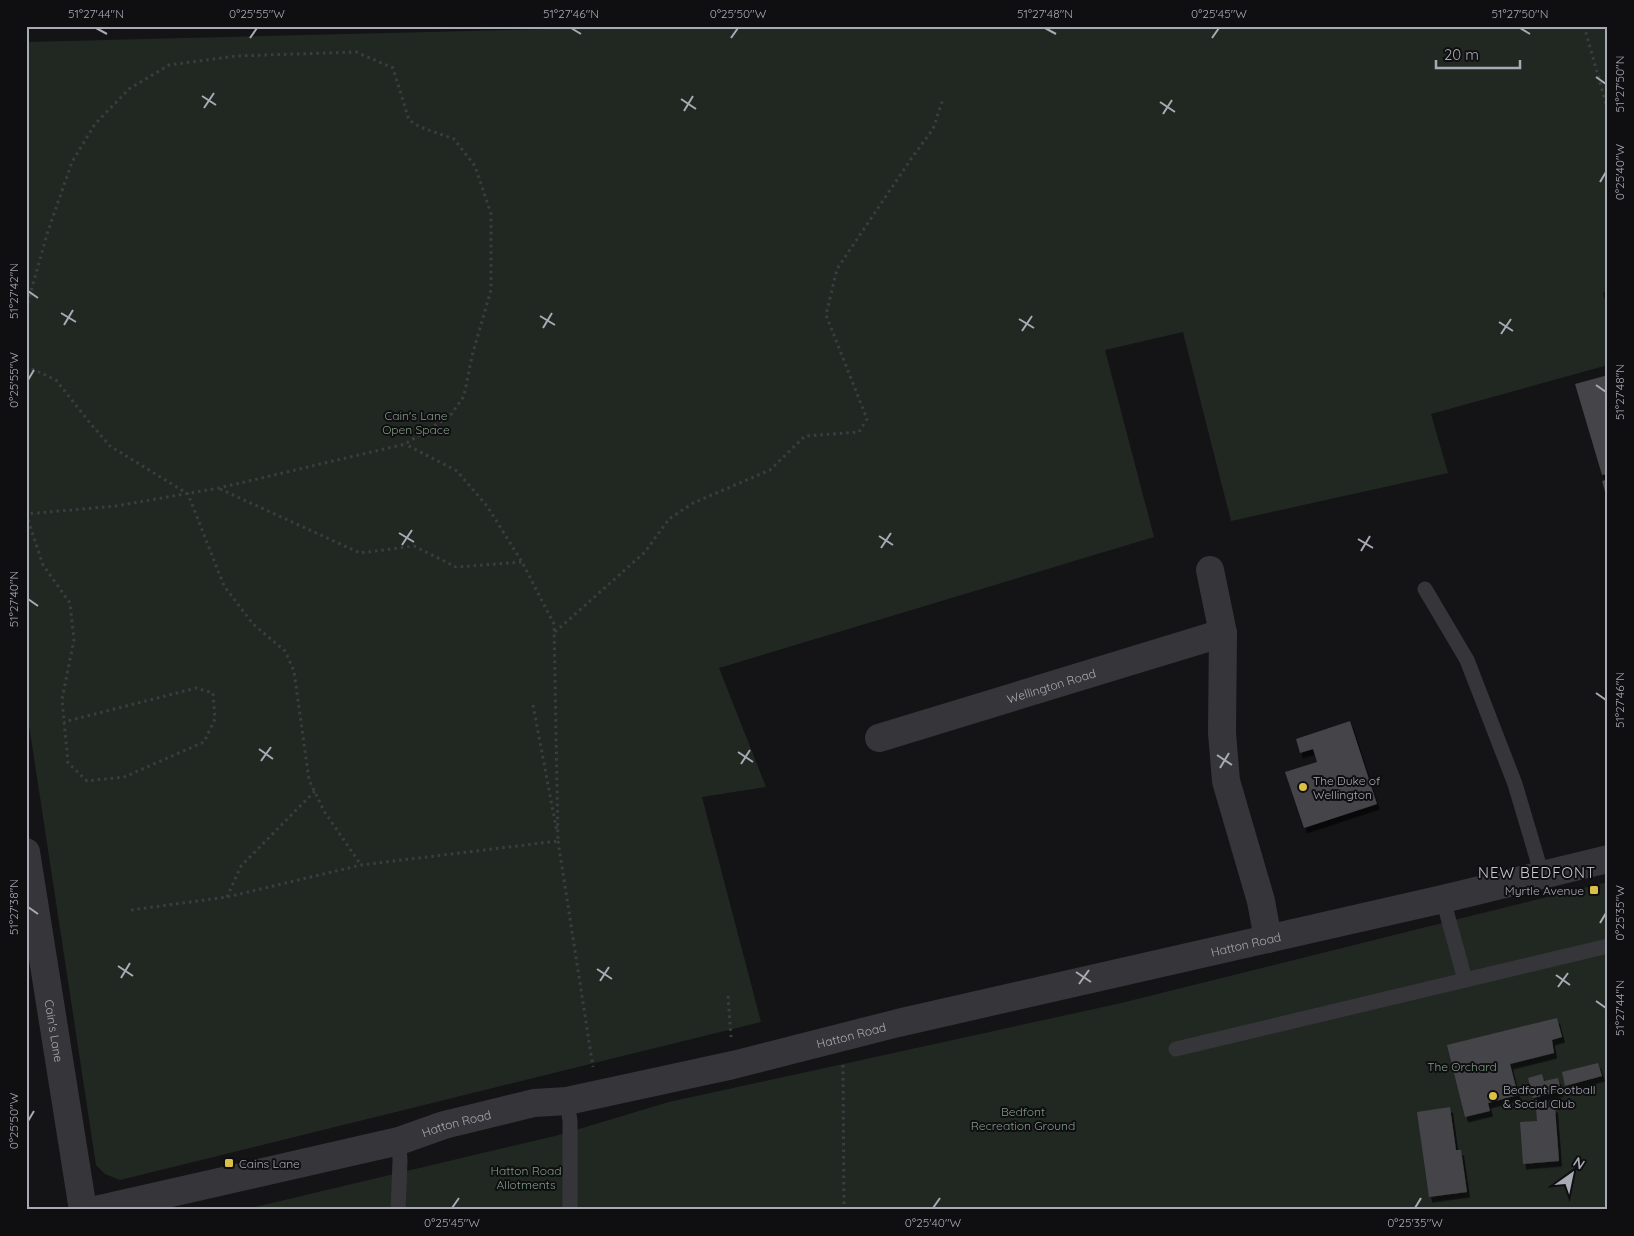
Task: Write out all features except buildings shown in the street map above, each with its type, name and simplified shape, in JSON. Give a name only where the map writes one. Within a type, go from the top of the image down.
[{"type":"street","points":[[1210,570],[1223,633],[1222,733],[1226,780],[1261,901],[1268,938]]},
{"type":"street","name":"Wellington Road","points":[[880,738],[1223,633]]},
{"type":"street","name":"Hatton Road","points":[[96,1210],[399,1141],[444,1125],[534,1104],[567,1101],[733,1065],[842,1037],[1608,860]]},
{"type":"street","name":"Cain's Lane","points":[[27,865],[83,1210]]},
{"type":"lane","points":[[1425,589],[1467,660],[1515,784],[1542,875]]},
{"type":"lane","points":[[1443,899],[1465,980]]},
{"type":"lane","points":[[1176,1049],[1608,946]]},
{"type":"lane","points":[[567,1101],[570,1121],[570,1210]]},
{"type":"lane","points":[[398,1210],[399,1141]]},
{"type":"path","points":[[1584,26],[1608,111]]},
{"type":"path","points":[[26,309],[48,231],[72,162],[95,124],[129,89],[169,65],[236,56],[356,52],[393,68],[409,120],[420,127],[454,139],[475,166],[491,214],[491,290],[472,356],[464,396],[450,416],[405,444],[219,488],[116,506],[26,513],[43,565],[70,603],[74,640],[62,699],[64,722],[68,763],[87,781],[124,777],[204,742],[215,719],[213,693],[196,688],[64,722]]},
{"type":"path","points":[[554,633],[645,552],[669,519],[693,503],[770,470],[805,436],[860,432],[867,419],[826,315],[837,269],[933,129],[943,99]]},
{"type":"path","points":[[26,366],[56,380],[110,446],[188,494],[224,586],[253,624],[285,651],[294,671],[309,780],[324,811],[361,865]]},
{"type":"path","points":[[405,444],[457,471],[487,506],[522,562],[554,624],[558,841]]},
{"type":"path","points":[[219,488],[360,553],[414,546],[456,567],[522,562]]},
{"type":"path","points":[[533,705],[558,841],[597,1095]]},
{"type":"path","points":[[227,896],[241,866],[314,791]]},
{"type":"path","points":[[131,910],[227,896],[361,865],[558,841]]},
{"type":"path","points":[[728,996],[733,1065]]},
{"type":"path","points":[[842,1037],[844,1210]]},
{"type":"green space","name":"Cain's Lane Open Space","points":[[672,26],[1608,26],[1608,290],[1603,293],[1608,311],[1608,365],[1431,414],[1448,473],[1231,521],[1183,332],[1105,350],[1154,537],[719,668],[766,787],[702,797],[761,1022],[120,1180],[105,1174],[96,1165],[26,705],[26,42]]},
{"type":"green space","points":[[1608,882],[1608,1210],[242,1210],[559,1135],[669,1102],[1117,1004]]},
{"type":"place","name":"The Duke of Wellington","points":[[1303,787]]},
{"type":"place","name":"Myrtle Avenue","points":[[1594,890]]},
{"type":"place","name":"Bedfont Football & Social Club","points":[[1493,1096]]},
{"type":"place","name":"Cains Lane","points":[[229,1163]]},
{"type":"district","name":"NEW BEDFONT","points":[[1537,872]]},
{"type":"park label","name":"The Orchard","points":[[1462,1066]]},
{"type":"park label","name":"Bedfont Recreation Ground","points":[[1023,1118]]},
{"type":"park label","name":"Hatton Road Allotments","points":[[526,1177]]}]
